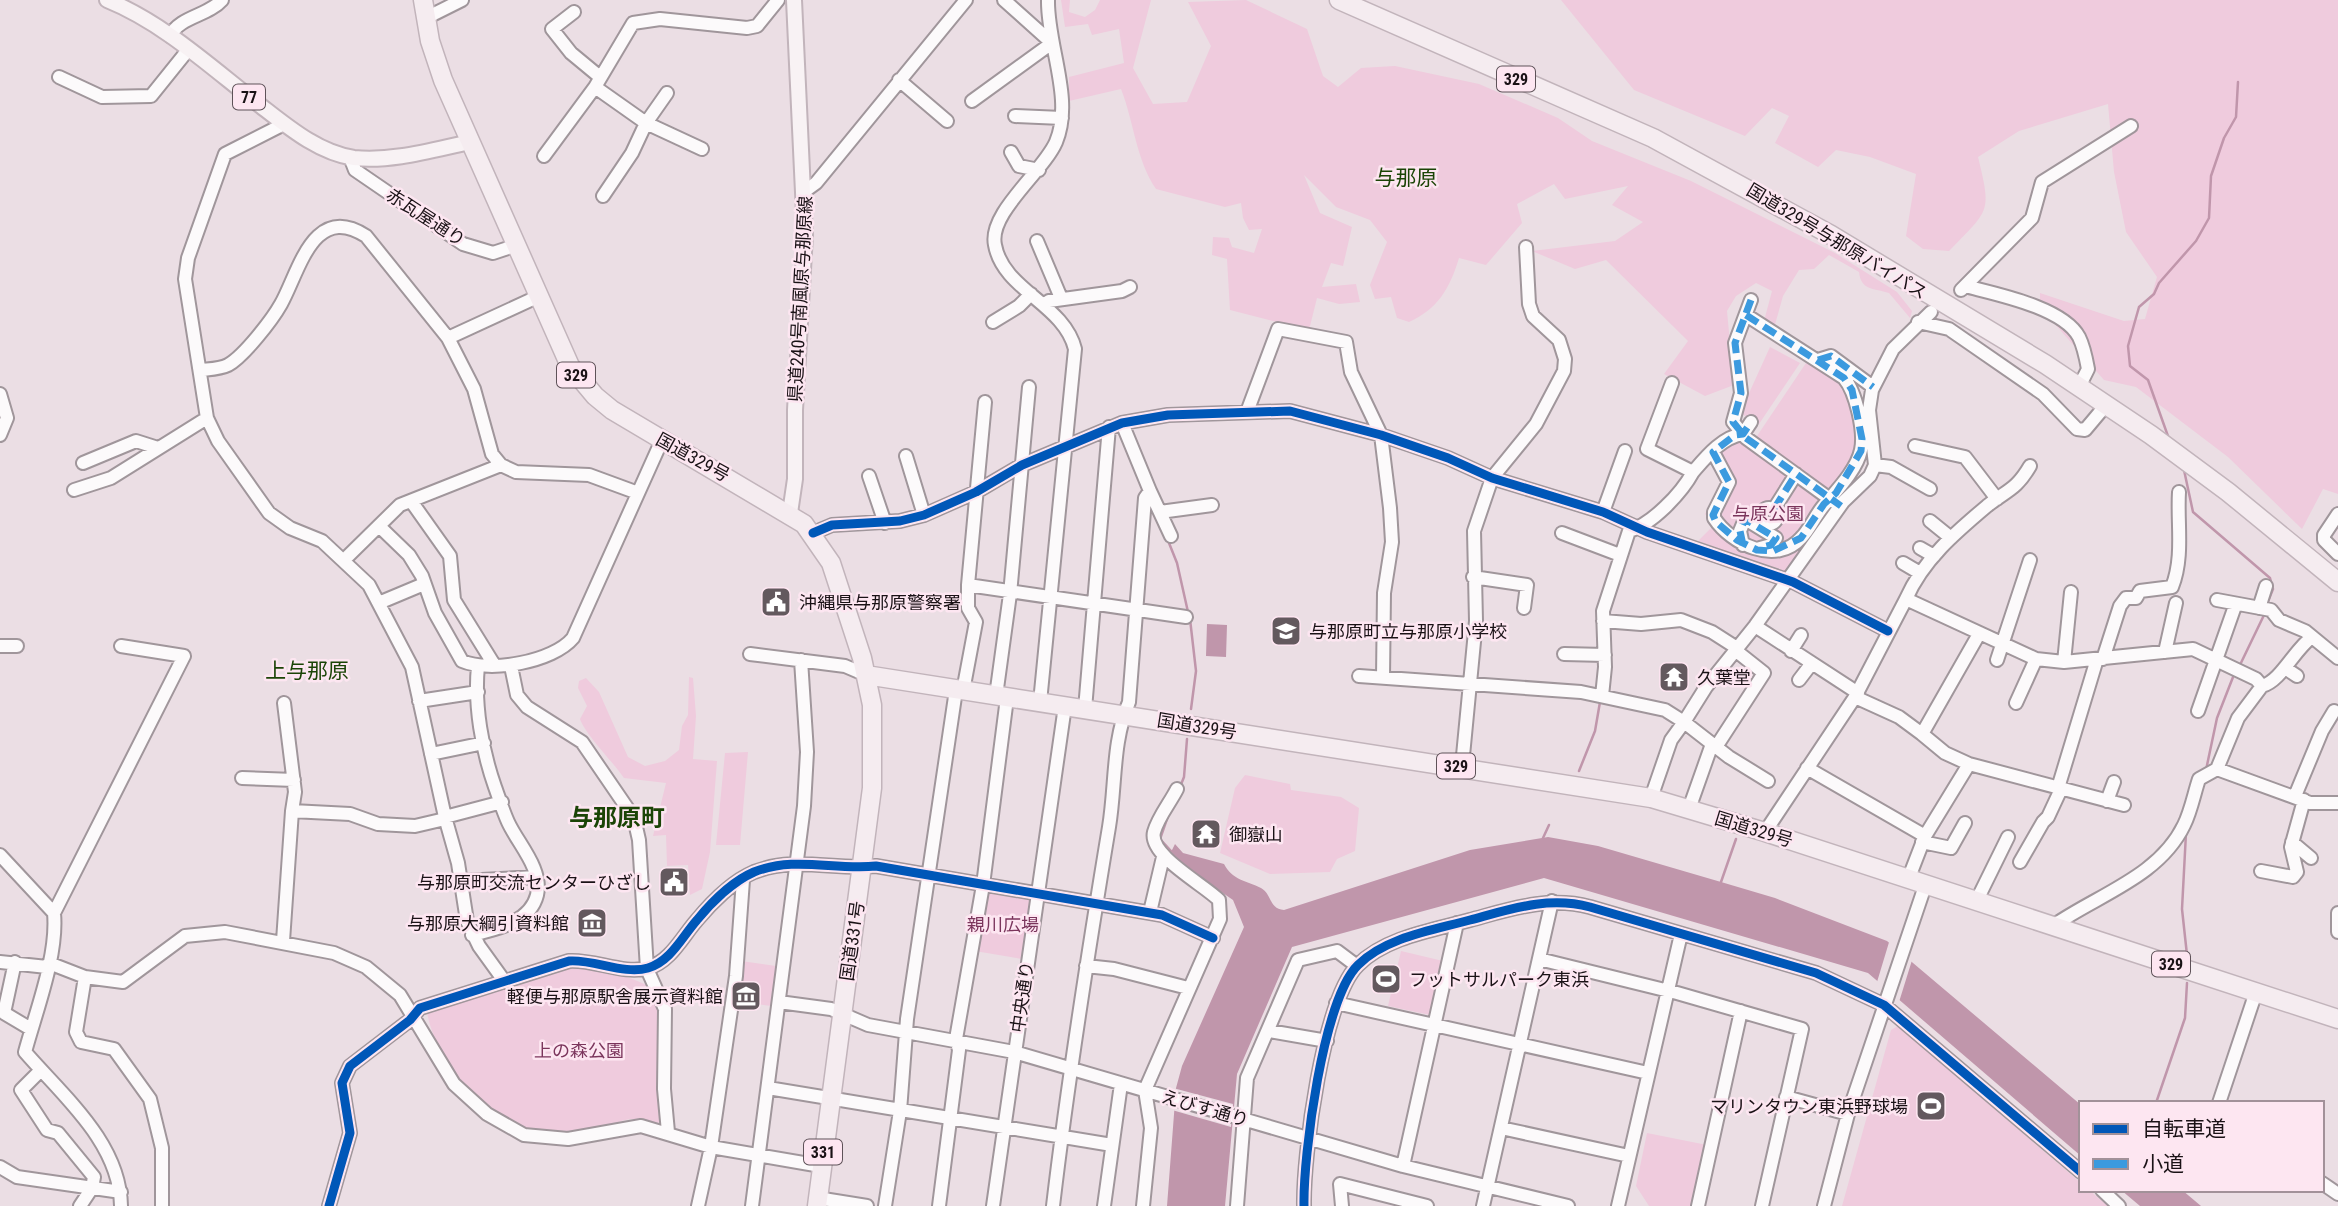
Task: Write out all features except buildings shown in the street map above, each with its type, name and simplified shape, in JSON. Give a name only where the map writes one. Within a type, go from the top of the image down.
[{"type":"highway","name":"国道329号与那原バイパス","points":[[1339,0],[1601,114],[1693,159],[1831,235],[2079,387],[2151,435],[2338,582]]},
{"type":"highway","name":"国道329号","points":[[424,9],[443,80],[537,297],[579,380],[612,410],[790,513],[813,533],[835,576],[866,676],[1462,766],[1651,798],[1765,832],[2256,992],[2336,1014]]},
{"type":"highway","name":"国道329号与那原バイパス","points":[[2297,549],[2338,596]]},
{"type":"highway","name":"国道331号","points":[[817,1202],[863,867],[874,753],[872,705],[866,676]]},
{"type":"main road","name":"77","points":[[107,0],[127,8],[170,36],[284,124],[324,148],[351,158],[419,153],[470,142]]},
{"type":"main road","name":"県道240号南風原与那原線","points":[[790,513],[804,286],[805,191],[793,0]]},
{"type":"street","points":[[170,36],[187,20],[212,10],[222,0]]},
{"type":"street","points":[[424,9],[462,0]]},
{"type":"street","points":[[544,156],[597,82],[633,23],[660,19],[747,29],[757,26],[778,0]]},
{"type":"street","points":[[805,191],[816,183],[966,0]]},
{"type":"street","points":[[1004,0],[1052,43]]},
{"type":"street","points":[[1040,702],[1076,356],[1068,331],[1004,266],[994,244],[994,235],[999,221],[1039,170],[1058,138],[1062,118],[1048,0]]},
{"type":"street","points":[[575,12],[552,29],[597,82],[646,124],[702,149]]},
{"type":"street","points":[[972,101],[1052,43]]},
{"type":"street","points":[[59,77],[102,97],[151,96],[188,50]]},
{"type":"street","points":[[899,80],[947,121]]},
{"type":"street","points":[[603,196],[667,93]]},
{"type":"street","points":[[1015,116],[1062,118]]},
{"type":"street","points":[[284,124],[225,154],[192,246],[185,279],[201,370],[206,418],[218,441],[269,513],[290,528],[322,541],[369,584],[381,602],[389,627],[412,667],[472,935],[505,982]]},
{"type":"street","points":[[2079,387],[2088,369],[2078,334],[2060,319],[2020,300],[1963,288],[2032,218],[2042,182],[2131,126]]},
{"type":"street","points":[[1012,152],[1018,166],[1039,170]]},
{"type":"street","name":"赤瓦屋通り","points":[[351,158],[355,170],[463,244],[493,253],[514,246]]},
{"type":"street","points":[[201,370],[221,368],[239,356],[282,303],[311,243],[324,232],[349,228],[366,236],[448,338],[474,389],[492,454],[501,465],[516,472],[589,475],[638,493]]},
{"type":"street","points":[[1037,241],[1061,298]]},
{"type":"street","points":[[1462,766],[1476,621],[1474,531],[1492,478],[1536,424],[1564,371],[1565,359],[1559,340],[1535,318],[1529,304],[1525,247]]},
{"type":"street","points":[[1044,305],[1061,298],[1083,298],[1130,287]]},
{"type":"street","points":[[993,322],[1019,306],[1031,294]]},
{"type":"street","points":[[1535,318],[1537,296]]},
{"type":"street","points":[[448,338],[537,297]]},
{"type":"street","points":[[1751,300],[1738,330],[1734,348],[1741,393],[1732,419],[1743,434],[1788,479],[1835,503]]},
{"type":"street","points":[[1835,503],[1870,476],[1875,465],[1869,410],[1873,387],[1893,348],[1931,312]]},
{"type":"street","points":[[1651,798],[1671,740],[1787,581],[1807,542],[1835,503],[1858,460],[1862,443],[1850,387],[1840,374],[1746,315]]},
{"type":"street","points":[[1918,322],[1949,329],[2043,394],[2077,429],[2085,430],[2106,405]]},
{"type":"street","points":[[1247,412],[1278,329],[1346,342],[1349,368],[1381,435],[1392,542],[1383,603],[1383,677]]},
{"type":"street","points":[[1818,360],[1831,356],[1873,387]]},
{"type":"street","points":[[1672,383],[1647,449],[1693,472]]},
{"type":"street","points":[[939,1206],[959,1050],[956,1040],[983,885],[1028,387]]},
{"type":"street","points":[[0,394],[7,418],[0,435]]},
{"type":"street","points":[[885,1206],[900,1111],[906,1031],[929,874],[959,691],[976,622],[968,608],[968,585],[985,402]]},
{"type":"street","points":[[813,533],[832,525],[885,523],[924,515],[976,492],[1022,465],[1116,425],[1168,415],[1290,411],[1381,435],[1448,458],[1492,478],[1603,512],[1787,581],[1888,631]]},
{"type":"street","points":[[75,490],[111,478],[206,418]]},
{"type":"street","points":[[1602,696],[1605,655],[1602,611],[1629,531],[1640,528],[1677,494],[1693,472],[1713,452],[1735,435],[1743,434],[1751,422]]},
{"type":"street","points":[[1116,425],[1171,536]]},
{"type":"street","points":[[1085,709],[1116,425]]},
{"type":"street","points":[[380,527],[409,555],[435,614],[462,661],[478,666],[494,663],[511,666],[561,649],[573,638],[663,440]]},
{"type":"street","points":[[83,463],[136,441],[159,448]]},
{"type":"street","points":[[1915,446],[1965,457],[1997,499]]},
{"type":"street","points":[[1603,512],[1625,451]]},
{"type":"street","points":[[1713,452],[1730,482],[1714,512],[1714,519],[1747,546],[1773,551],[1807,542]]},
{"type":"street","points":[[906,456],[924,515]]},
{"type":"street","points":[[344,560],[400,505],[501,465]]},
{"type":"street","points":[[1875,465],[1891,467],[1930,489]]},
{"type":"street","points":[[1765,832],[1856,695],[1920,573],[1951,538],[1997,499],[2015,489],[2031,466]]},
{"type":"street","points":[[869,476],[885,523]]},
{"type":"street","points":[[1774,509],[1788,479]]},
{"type":"street","points":[[1053,1206],[1086,967],[1111,817],[1119,726],[1129,702],[1145,498],[1150,491]]},
{"type":"street","points":[[2021,862],[2048,817],[2060,789],[2100,659],[2120,606],[2126,598],[2136,598],[2140,591],[2172,587],[2179,545],[2179,492]]},
{"type":"street","points":[[411,500],[450,556],[454,600],[494,663]]},
{"type":"street","points":[[1160,512],[1212,505]]},
{"type":"street","points":[[2338,514],[2324,535],[2324,540],[2338,554]]},
{"type":"street","points":[[1930,521],[1951,538]]},
{"type":"street","points":[[1563,533],[1620,555]]},
{"type":"street","points":[[1920,548],[1934,556]]},
{"type":"street","points":[[1997,660],[2030,560]]},
{"type":"street","points":[[1903,563],[1920,573]]},
{"type":"street","points":[[1473,577],[1527,585],[1524,608]]},
{"type":"street","points":[[381,602],[424,584]]},
{"type":"street","points":[[968,585],[1010,589],[1186,617]]},
{"type":"street","points":[[2259,608],[2266,586]]},
{"type":"street","points":[[2064,662],[2071,592]]},
{"type":"street","points":[[1906,599],[2036,659],[2064,662],[2193,649],[2256,679],[2262,686]]},
{"type":"street","points":[[2217,600],[2235,606],[2271,610],[2279,620],[2312,637],[2338,658]]},
{"type":"street","points":[[2165,652],[2176,603]]},
{"type":"street","points":[[2198,711],[2235,606]]},
{"type":"street","points":[[1603,621],[1641,624],[1681,620],[1712,632],[1764,673],[1714,745],[1689,809]]},
{"type":"street","points":[[1755,626],[1856,695],[1899,717],[1945,753],[1969,764],[2124,805]]},
{"type":"street","points":[[1922,734],[1979,634]]},
{"type":"street","points":[[1791,650],[1801,635]]},
{"type":"street","points":[[2053,926],[2142,874],[2183,826],[2199,779],[2217,769],[2238,718],[2262,686],[2270,684],[2298,648],[2312,637]]},
{"type":"street","points":[[0,646],[18,646]]},
{"type":"street","points":[[54,913],[184,656],[121,646]]},
{"type":"street","points":[[750,654],[845,666],[866,676]]},
{"type":"street","points":[[1564,654],[1605,655]]},
{"type":"street","points":[[2016,703],[2036,659]]},
{"type":"street","points":[[752,1206],[797,863],[807,760],[801,660]]},
{"type":"street","points":[[1799,680],[1812,663]]},
{"type":"street","points":[[472,935],[505,925],[526,914],[536,896],[536,877],[502,802],[484,743],[478,666]]},
{"type":"street","points":[[511,666],[513,684],[522,701],[582,742],[634,818],[639,840],[647,969],[664,1009],[664,1089],[668,1132]]},
{"type":"street","points":[[2285,668],[2297,676]]},
{"type":"street","points":[[1359,676],[1471,686],[1509,685],[1602,696],[1665,710],[1768,781]]},
{"type":"street","points":[[419,701],[478,692]]},
{"type":"street","points":[[283,941],[294,780],[284,704]]},
{"type":"street","name":"中央通り","points":[[993,1206],[1065,706]]},
{"type":"street","points":[[2261,871],[2293,877],[2297,872],[2292,842],[2300,798],[2322,731],[2334,711]]},
{"type":"street","points":[[430,754],[484,743]]},
{"type":"street","points":[[1824,1206],[1848,1114],[1906,938],[1924,839],[1969,764]]},
{"type":"street","points":[[1807,768],[1924,839],[1951,848],[1965,822]]},
{"type":"street","points":[[2217,769],[2324,805],[2338,803]]},
{"type":"street","points":[[242,779],[294,780]]},
{"type":"street","points":[[2107,801],[2114,782]]},
{"type":"street","points":[[1143,1206],[1151,1128],[1150,1092],[1188,988],[1220,919],[1219,900],[1163,857],[1154,844],[1154,833],[1177,789]]},
{"type":"street","points":[[292,811],[350,814],[378,824],[415,826],[502,802]]},
{"type":"street","points":[[1976,902],[2008,837]]},
{"type":"street","points":[[2292,842],[2311,858]]},
{"type":"street","points":[[0,855],[54,913],[56,927],[25,1052],[98,1137],[112,1160],[121,1192],[121,1206]]},
{"type":"street","points":[[1150,912],[1163,857]]},
{"type":"street","points":[[328,1206],[350,1133],[342,1083],[351,1066],[414,1013],[430,1004],[569,961],[647,969],[666,960],[698,919],[743,880],[764,869],[797,863],[851,869],[876,866],[929,874],[1150,912],[1213,938]]},
{"type":"street","points":[[462,881],[536,877]]},
{"type":"street","points":[[698,1206],[711,1147],[736,976],[743,880]]},
{"type":"street","points":[[1483,1206],[1552,901]]},
{"type":"street","points":[[1304,1206],[1310,1138],[1327,1041],[1336,1003],[1357,966],[1385,946],[1457,923],[1552,901],[1590,907],[1827,976],[1884,1005],[2079,1170]]},
{"type":"street","points":[[2338,913],[2338,932]]},
{"type":"street","points":[[1403,1166],[1457,923]]},
{"type":"street","points":[[0,962],[48,965],[85,977],[123,982],[185,936],[225,932],[283,941],[350,958],[386,982],[414,1013],[454,1084],[505,1126],[524,1135],[552,1139],[589,1136],[630,1126],[668,1132],[711,1147],[821,1166]]},
{"type":"street","points":[[1618,1206],[1681,934]]},
{"type":"street","points":[[1237,1206],[1237,1117],[1247,1078],[1298,960],[1337,951],[1357,966]]},
{"type":"street","points":[[1539,959],[1666,990],[1802,1029],[1762,1206]]},
{"type":"street","points":[[15,962],[2,1013],[31,1029]]},
{"type":"street","points":[[1086,967],[1114,969],[1188,988]]},
{"type":"street","points":[[85,977],[76,1032],[81,1042],[114,1049],[150,1099],[162,1147],[162,1206]]},
{"type":"street","points":[[2220,1101],[2256,992]]},
{"type":"street","name":"えびす通り","points":[[779,1002],[842,1013],[868,1025],[1014,1052],[1403,1166],[1568,1206]]},
{"type":"street","points":[[1336,1003],[1648,1073]]},
{"type":"street","points":[[1698,1206],[1741,1011]]},
{"type":"street","points":[[1269,1031],[1327,1041]]},
{"type":"street","points":[[41,1070],[21,1090],[47,1130],[58,1133],[94,1177],[92,1188],[80,1206]]},
{"type":"street","points":[[1104,1206],[1121,1084]]},
{"type":"street","points":[[768,1088],[1112,1145]]},
{"type":"street","points":[[1786,1097],[1848,1114]]},
{"type":"street","points":[[1501,1128],[1629,1157]]},
{"type":"street","points":[[0,1167],[17,1177],[121,1192]]},
{"type":"street","points":[[1342,1206],[1340,1184],[1396,1202],[1427,1206]]},
{"type":"street","points":[[2104,1192],[2119,1206]]},
{"type":"street","points":[[817,1202],[867,1206]]},
{"type":"green space","points":[[1061,0],[1070,0],[1069,12],[1085,17],[1095,10],[1100,0],[1151,0],[1133,68],[1153,104],[1187,102],[1211,46],[1188,2],[1246,0],[1307,29],[1323,76],[1338,87],[1361,68],[1395,66],[1479,84],[1558,118],[1592,141],[1691,181],[1835,253],[1897,292],[1912,311],[1910,318],[1889,293],[1865,286],[1859,272],[1829,255],[1814,269],[1799,270],[1783,296],[1774,328],[1764,321],[1772,291],[1756,283],[1736,296],[1727,311],[1734,385],[1705,396],[1664,374],[1688,341],[1606,260],[1575,269],[1532,251],[1615,241],[1643,222],[1612,205],[1628,186],[1565,199],[1554,184],[1517,204],[1522,223],[1486,265],[1459,258],[1442,296],[1428,311],[1409,322],[1397,318],[1391,297],[1375,299],[1370,285],[1387,242],[1370,220],[1336,207],[1304,175],[1320,213],[1352,227],[1343,266],[1331,263],[1322,287],[1356,284],[1360,302],[1339,304],[1317,298],[1309,330],[1230,310],[1227,259],[1212,255],[1213,237],[1229,238],[1232,247],[1254,253],[1262,229],[1249,230],[1243,218],[1241,203],[1225,207],[1156,189],[1144,166],[1121,89],[1069,101],[1069,77],[1124,63],[1119,29],[1092,35],[1088,24],[1065,27]]},
{"type":"green space","points":[[1561,0],[2338,0],[2338,494],[2323,489],[2302,529],[2228,457],[2136,387],[2104,380],[2040,307],[2040,293],[2124,321],[2145,319],[2157,277],[2126,232],[2114,172],[2108,104],[2019,131],[1978,157],[1985,190],[1984,210],[1949,251],[1923,249],[1906,236],[1916,174],[1870,157],[1836,150],[1818,167],[1775,143],[1789,116],[1772,108],[1745,136],[1634,90]]},
{"type":"green space","points":[[1770,347],[1800,363],[1759,424],[1740,413]]},
{"type":"green space","name":"与原公園","points":[[1806,363],[1836,375],[1845,385],[1859,437],[1857,452],[1830,495],[1840,500],[1787,575],[1698,541],[1714,525],[1705,514],[1724,485],[1713,456],[1722,441],[1755,439]]},
{"type":"green space","points":[[689,677],[693,678],[696,716],[693,759],[717,761],[710,852],[702,889],[690,895],[688,865],[667,866],[666,835],[653,836],[666,783],[624,778],[583,725],[580,719],[587,706],[578,688],[579,681],[586,678],[599,692],[628,757],[645,766],[665,761],[679,750],[682,726],[688,715]]},
{"type":"green space","points":[[748,752],[740,845],[716,845],[725,753]]},
{"type":"green space","points":[[1245,775],[1290,784],[1291,790],[1341,797],[1359,808],[1355,851],[1337,859],[1330,872],[1270,874],[1220,853],[1235,788]]},
{"type":"green space","name":"親川広場","points":[[989,889],[1031,897],[1022,959],[975,951],[984,894]]},
{"type":"green space","points":[[1401,951],[1443,961],[1430,1015],[1388,1006]]},
{"type":"green space","points":[[741,961],[776,966],[771,1006],[750,1003],[753,983],[739,981]]},
{"type":"green space","name":"上の森公園","points":[[571,968],[614,973],[654,989],[660,1010],[662,1120],[658,1123],[632,1119],[580,1133],[554,1134],[533,1131],[491,1109],[472,1092],[442,1053],[432,1032],[427,1012]]},
{"type":"green space","name":"マリンタウン東浜野球場","points":[[1898,1026],[2079,1181],[2079,1192],[2091,1192],[2108,1206],[1842,1206],[1891,1030]]},
{"type":"green space","points":[[1647,1133],[1707,1145],[1694,1206],[1649,1206],[1636,1186]]},
{"type":"shaded area","points":[[1207,624],[1227,625],[1226,657],[1206,656]]},
{"type":"shaded area","points":[[1548,837],[1598,846],[1775,898],[1887,941],[2079,1103],[2079,1154],[1868,973],[1544,878],[1292,947],[1237,1074],[1225,1206],[1167,1206],[1176,1088],[1182,1066],[1244,927],[1233,900],[1169,856],[1175,844],[1183,853],[1224,864],[1236,877],[1265,891],[1276,907],[1284,910],[1470,850]]},
{"type":"shaded area","points":[[2123,1192],[2184,1192],[2201,1206],[2140,1206]]},
{"type":"pier","points":[[1890,939],[1913,957],[1899,1002],[1877,982]]},
{"type":"pier","points":[[1173,1088],[1233,1104],[1231,1127],[1172,1110]]},
{"type":"waterway","points":[[2169,439],[2148,380],[2130,366],[2128,346],[2139,307],[2154,294],[2159,283],[2196,241],[2209,218],[2211,176],[2224,138],[2236,117],[2238,82]]},
{"type":"waterway","points":[[2184,470],[2193,512],[2270,578],[2273,589],[2267,604]]},
{"type":"waterway","points":[[1167,538],[1177,563],[1188,612]]},
{"type":"waterway","points":[[2239,667],[2265,613]]},
{"type":"waterway","points":[[1190,619],[1196,671],[1191,709]]},
{"type":"waterway","points":[[2206,770],[2217,718],[2235,672]]},
{"type":"waterway","points":[[1579,771],[1595,731],[1600,702]]},
{"type":"waterway","points":[[1180,787],[1184,777],[1187,739]]},
{"type":"waterway","points":[[1168,816],[1160,839],[1171,851]]},
{"type":"waterway","points":[[1543,838],[1549,825]]},
{"type":"waterway","points":[[2186,833],[2182,909],[2187,955]]},
{"type":"waterway","points":[[1721,882],[1736,839]]},
{"type":"waterway","points":[[2157,1101],[2185,1018],[2187,983]]},
{"type":"marked path","points":[[1751,300],[1735,343],[1741,393],[1733,422],[1746,438],[1841,506]]},
{"type":"marked path","points":[[1746,315],[1844,378],[1852,390],[1862,439],[1861,451],[1836,493],[1824,504],[1801,538],[1773,551],[1757,550],[1737,540],[1716,522],[1713,515],[1729,482],[1713,452],[1735,435],[1743,434],[1751,422]]},
{"type":"marked path","points":[[1818,360],[1831,356],[1873,387]]},
{"type":"marked path","points":[[1774,509],[1796,474]]},
{"type":"marked path","points":[[1743,545],[1740,531],[1745,519],[1776,538],[1771,545],[1763,547]]},
{"type":"cycle path","points":[[813,533],[832,525],[900,521],[924,515],[976,492],[1022,465],[1122,423],[1168,415],[1290,411],[1381,435],[1448,458],[1492,478],[1603,512],[1647,532],[1793,582],[1888,631]]},
{"type":"cycle path","points":[[329,1206],[350,1133],[342,1083],[350,1066],[410,1020],[420,1008],[569,961],[629,970],[656,965],[670,954],[703,913],[730,887],[746,876],[769,867],[799,864],[876,866],[1162,915],[1213,938]]},
{"type":"cycle path","points":[[1304,1206],[1311,1117],[1325,1043],[1346,983],[1358,965],[1369,955],[1396,941],[1515,908],[1544,903],[1590,907],[1816,973],[1884,1005],[2079,1170]]},
{"type":"place","name":"沖縄県与那原警察署","points":[[776,602]]},
{"type":"place","name":"与那原町立与那原小学校","points":[[1286,631]]},
{"type":"place","name":"久葉堂","points":[[1674,677]]},
{"type":"place","name":"御嶽山","points":[[1206,834]]},
{"type":"place","name":"与那原町交流センターひざし","points":[[674,882]]},
{"type":"place","name":"与那原大綱引資料館","points":[[592,923]]},
{"type":"place","name":"フットサルパーク東浜","points":[[1386,979]]},
{"type":"place","name":"軽便与那原駅舎展示資料館","points":[[746,996]]},
{"type":"place","name":"マリンタウン東浜野球場","points":[[1931,1106]]},
{"type":"district","name":"与那原","points":[[1406,178]]},
{"type":"district","name":"上与那原","points":[[307,671]]},
{"type":"district","name":"与那原町","points":[[617,818]]}]
